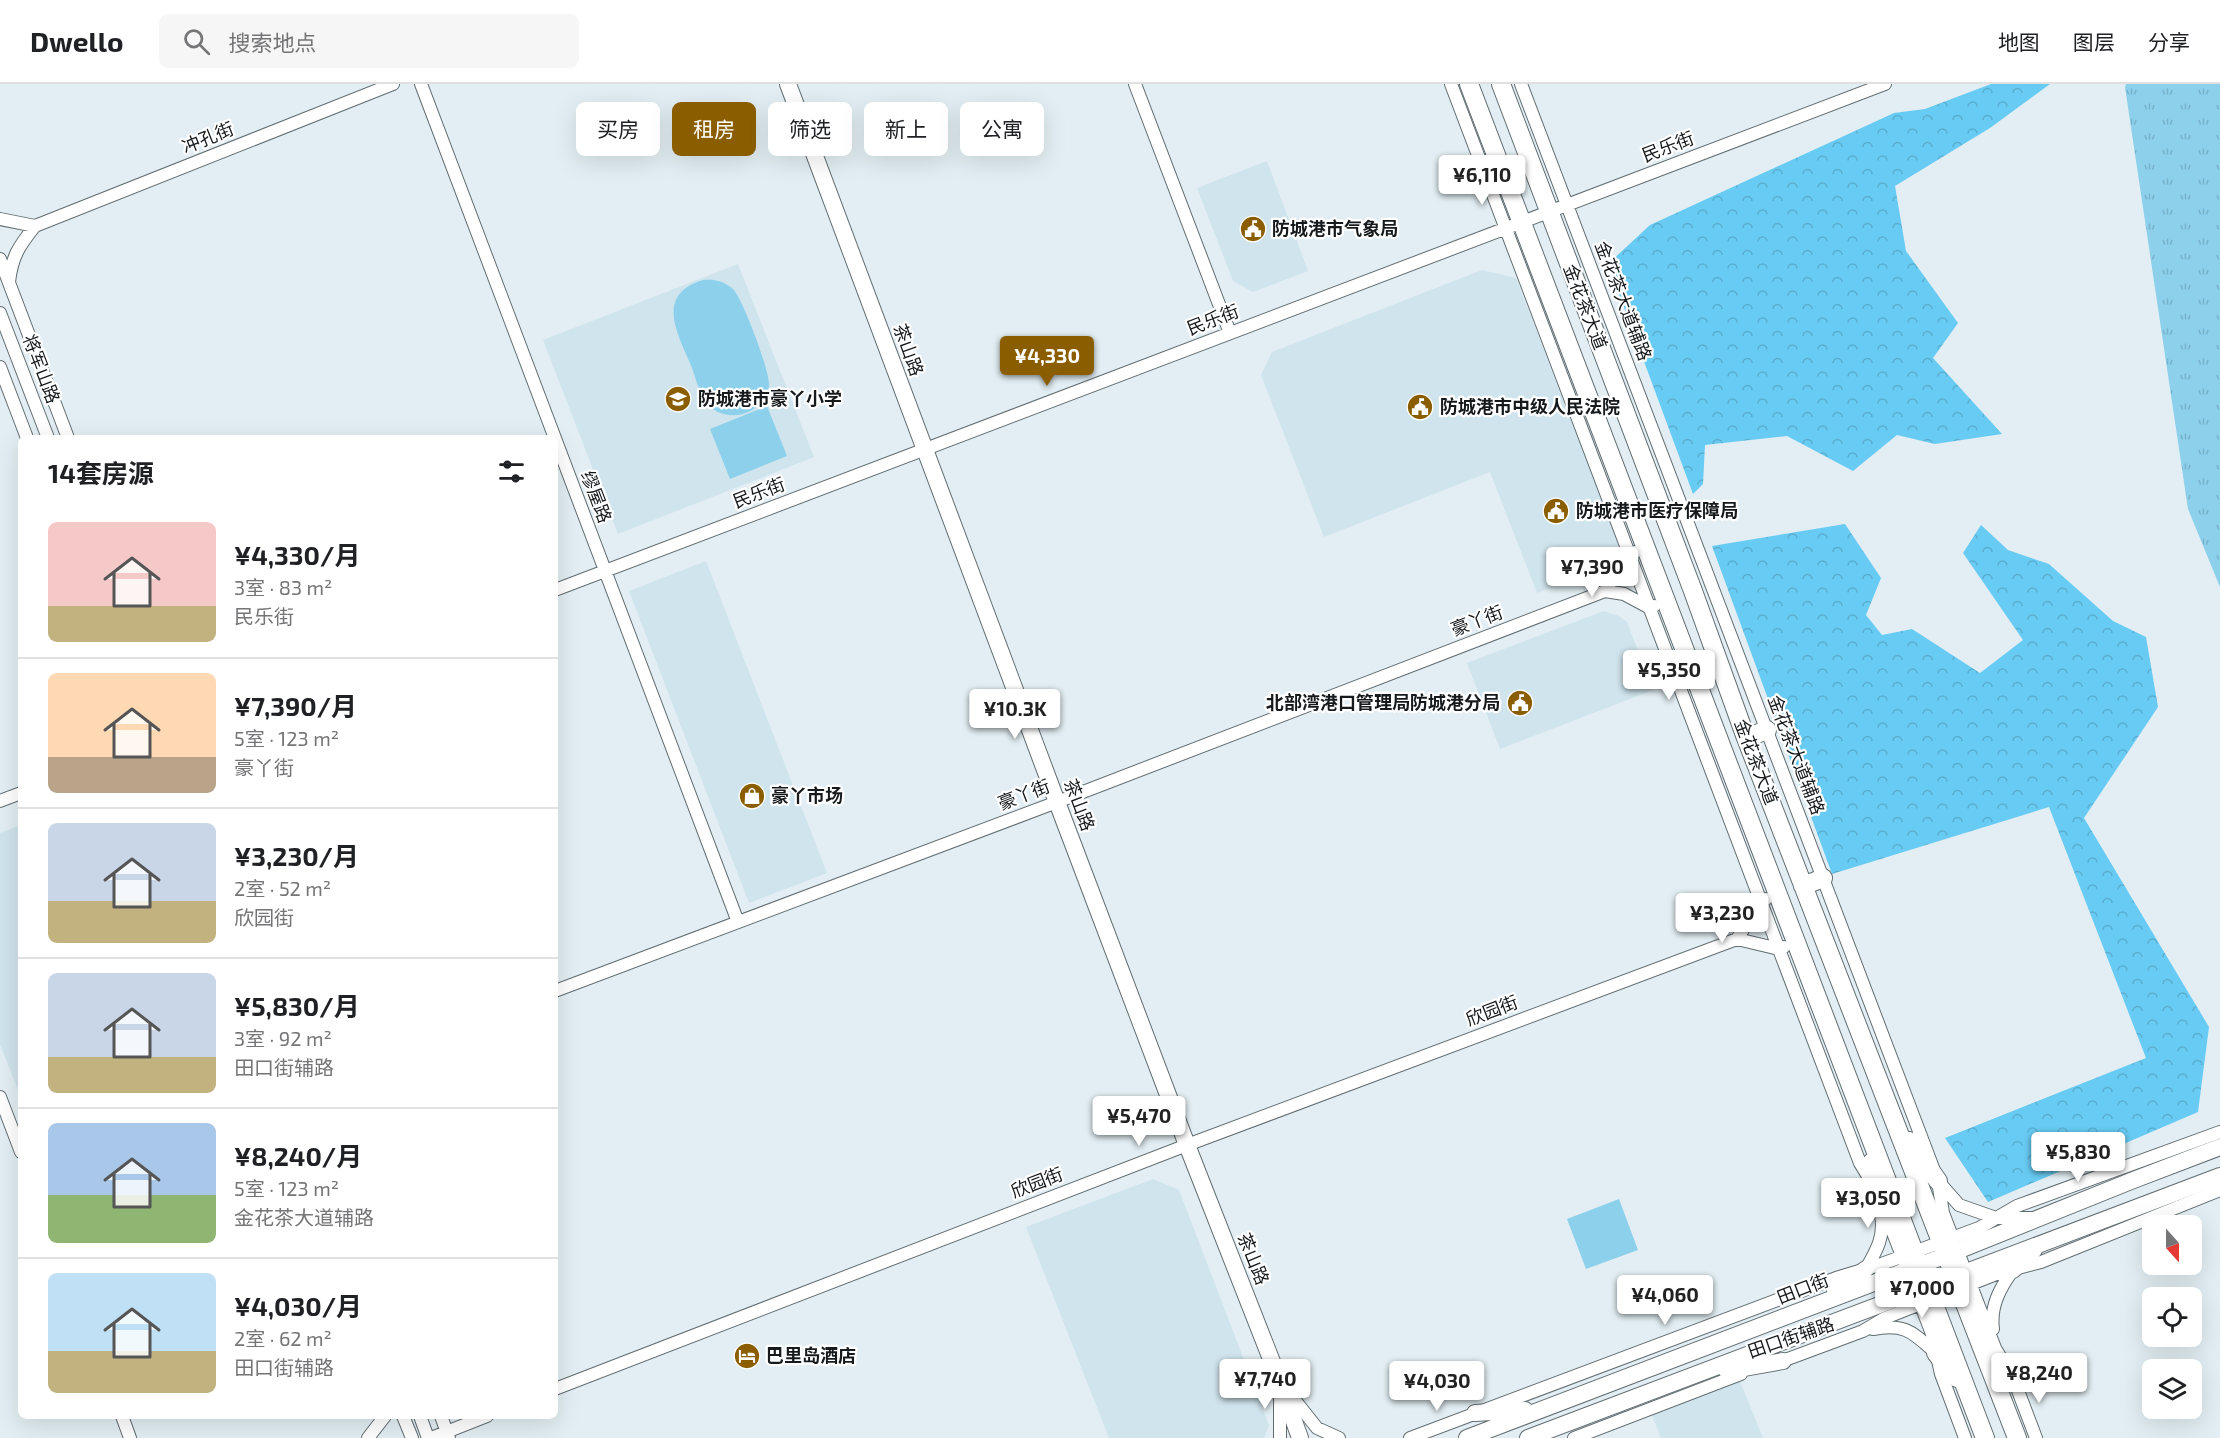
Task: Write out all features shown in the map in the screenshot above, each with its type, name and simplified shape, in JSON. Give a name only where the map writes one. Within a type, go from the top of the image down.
[{"type":"highway","name":"金花茶大道","points":[[1469,84],[1514,225],[1668,601],[1770,898],[1797,942],[1866,1125],[1924,1296],[1966,1388],[1985,1438]]},
{"type":"highway","name":"金花茶大道","points":[[1501,84],[1803,886],[1895,1122],[1950,1246],[2017,1438]]},
{"type":"highway","points":[[1746,738],[1767,730]]},
{"type":"highway","points":[[1803,886],[1823,878]]},
{"type":"highway","points":[[1895,1122],[1938,1181]]},
{"type":"highway","points":[[1866,1125],[1877,1191]]},
{"type":"highway","points":[[1936,1353],[1966,1388]]},
{"type":"main road","name":"茶山路","points":[[788,84],[1057,802],[1300,1438]]},
{"type":"main road","name":"田口街","points":[[1467,1438],[1818,1304],[1911,1261],[2037,1218],[2128,1174],[2220,1148]]},
{"type":"main road","points":[[1528,1438],[1688,1377],[1924,1296],[1963,1281],[2048,1241],[2220,1176]]},
{"type":"main road","points":[[2013,1270],[2048,1241]]},
{"type":"main road","points":[[1818,1304],[1866,1269]]},
{"type":"main road","points":[[1688,1377],[1783,1361]]},
{"type":"main road","points":[[1475,1413],[1543,1409]]},
{"type":"street","name":"冲孔街","points":[[35,226],[393,84]]},
{"type":"street","name":"缪屋路","points":[[421,84],[554,435]]},
{"type":"street","points":[[1135,84],[1230,333]]},
{"type":"street","points":[[1410,1438],[1836,1278],[1866,1269],[1911,1261],[1877,1191],[1860,1163],[1779,949],[1770,898],[1650,608],[1514,225],[1452,84]]},
{"type":"street","name":"金花茶大道辅路","points":[[1521,84],[1938,1181],[1950,1246]]},
{"type":"street","name":"民乐街","points":[[558,589],[1885,84]]},
{"type":"street","points":[[0,219],[35,226],[19,245],[11,263],[9,282]]},
{"type":"street","points":[[0,259],[67,435]]},
{"type":"street","name":"将军山路","points":[[0,313],[47,435]]},
{"type":"street","points":[[0,365],[28,386],[33,345]]},
{"type":"street","points":[[0,365],[26,435]]},
{"type":"street","name":"缪屋路","points":[[558,447],[738,922]]},
{"type":"street","points":[[1672,539],[1691,532]]},
{"type":"street","points":[[1647,548],[1630,554],[1605,591],[1624,594],[1650,608],[1668,601]]},
{"type":"street","name":"豪丫街","points":[[558,990],[1057,802],[1605,591]]},
{"type":"street","points":[[0,801],[18,794]]},
{"type":"street","points":[[1770,898],[1737,939],[1779,949],[1797,942]]},
{"type":"street","name":"欣园街","points":[[558,1388],[1187,1144],[1737,939]]},
{"type":"street","points":[[0,1097],[18,1144]]},
{"type":"street","points":[[1950,1246],[2017,1206],[2128,1174],[2220,1132]]},
{"type":"street","points":[[1938,1181],[1959,1205],[1996,1218],[2037,1218]]},
{"type":"street","points":[[2036,1438],[2014,1380],[1995,1348],[1963,1281],[2041,1262],[2220,1190]]},
{"type":"street","points":[[1866,1269],[1880,1244],[1884,1228],[1877,1191]]},
{"type":"street","points":[[1995,1348],[1991,1315],[1997,1297],[2013,1270]]},
{"type":"street","points":[[1924,1296],[1941,1374],[1965,1438]]},
{"type":"street","name":"田口街辅路","points":[[1574,1438],[1734,1376],[1783,1361],[1863,1331],[1924,1296]]},
{"type":"street","points":[[1863,1331],[1888,1326],[1910,1330],[1936,1353]]},
{"type":"street","points":[[1280,1382],[1280,1438]]},
{"type":"street","points":[[1280,1382],[1317,1428],[1339,1438]]},
{"type":"street","points":[[123,1419],[130,1438]]},
{"type":"street","points":[[368,1438],[383,1419]]},
{"type":"street","points":[[404,1419],[412,1438]]},
{"type":"street","points":[[421,1419],[429,1438],[448,1435],[481,1419]]},
{"type":"street","points":[[442,1419],[448,1435]]},
{"type":"shaded area","name":"防城港市气象局","points":[[1267,161],[1308,271],[1253,292],[1233,281],[1197,188]]},
{"type":"shaded area","name":"防城港市豪丫小学","points":[[738,264],[814,457],[618,534],[543,340]]},
{"type":"shaded area","name":"防城港市中级人民法院","points":[[1482,270],[1516,278],[1621,549],[1597,570],[1537,593],[1490,472],[1324,537],[1261,375],[1272,352]]},
{"type":"shaded area","name":"豪丫市场","points":[[706,561],[827,873],[749,903],[629,591]]},
{"type":"shaded area","points":[[1604,611],[1619,616],[1627,622],[1653,690],[1500,749],[1467,663]]},
{"type":"shaded area","points":[[18,826],[18,1090],[0,1044],[0,833]]},
{"type":"shaded area","points":[[1153,1179],[1179,1190],[1269,1425],[1264,1438],[1109,1438],[1026,1227]]},
{"type":"shaded area","points":[[1740,1381],[1763,1438],[1661,1438],[1651,1413]]},
{"type":"green space","points":[[1991,84],[2050,84],[1990,128],[1895,186],[1906,251],[1958,323],[1933,358],[2002,434],[1935,444],[1897,435],[1853,471],[1787,436],[1705,445],[1703,484],[1693,494],[1608,264],[1650,225],[1894,113],[1925,109]]},
{"type":"green space","points":[[2126,84],[2220,84],[2220,587],[2188,509]]},
{"type":"green space","points":[[703,280],[719,281],[733,289],[749,320],[761,352],[769,386],[760,404],[744,414],[725,414],[708,405],[700,392],[677,330],[674,306],[678,296],[688,287]]},
{"type":"green space","points":[[767,406],[787,456],[730,479],[710,429]]},
{"type":"green space","points":[[1845,524],[1881,578],[1866,615],[1882,635],[1912,629],[1980,673],[2023,640],[1963,553],[1981,525],[2008,550],[2049,564],[2113,621],[2146,637],[2158,707],[2084,818],[2209,1027],[2198,1112],[1988,1202],[1945,1138],[2146,1058],[2049,807],[1832,874],[1712,546]]},
{"type":"green space","points":[[1619,1199],[1638,1250],[1586,1269],[1567,1219]]},
{"type":"place","name":"防城港市气象局","points":[[1253,229]]},
{"type":"place","name":"防城港市豪丫小学","points":[[678,399]]},
{"type":"place","name":"防城港市中级人民法院","points":[[1420,407]]},
{"type":"place","name":"防城港市医疗保障局","points":[[1556,511]]},
{"type":"place","name":"北部湾港口管理局防城港分局","points":[[1520,703]]},
{"type":"place","name":"豪丫市场","points":[[752,796]]},
{"type":"place","name":"巴里岛酒店","points":[[747,1356]]}]
